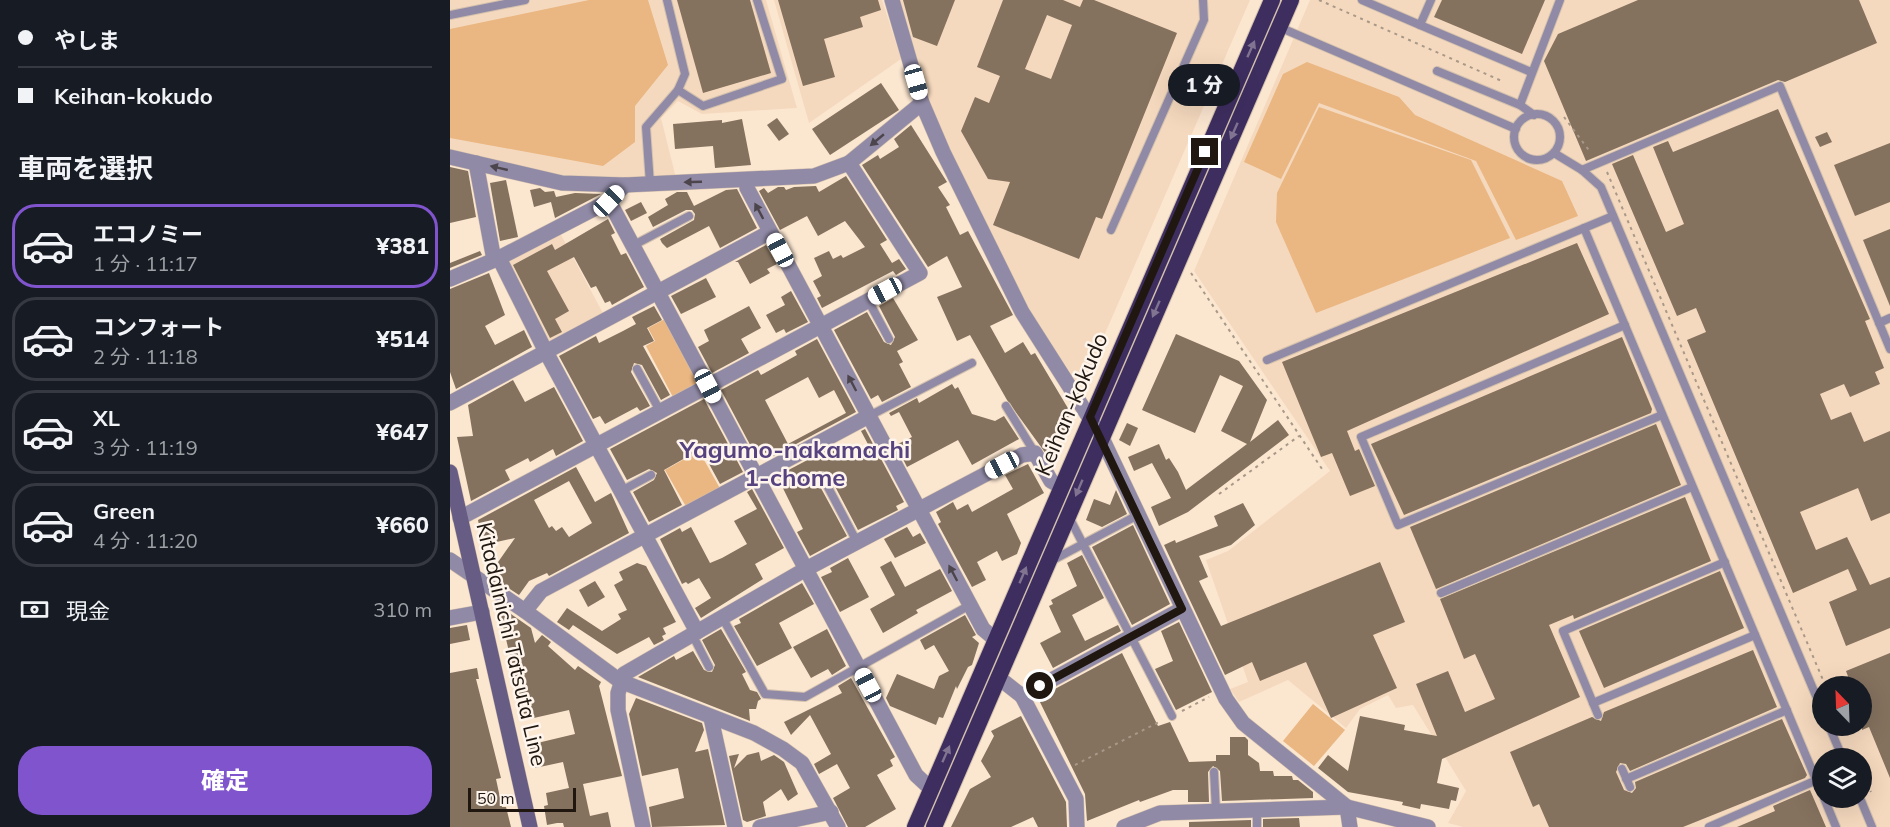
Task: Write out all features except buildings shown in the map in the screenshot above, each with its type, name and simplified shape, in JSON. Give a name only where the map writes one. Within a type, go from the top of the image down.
[{"type":"highway","name":"Keihan-kokudo","points":[[915,827],[1060,486],[1272,0]]},
{"type":"highway","name":"Keihan-kokudo","points":[[939,824],[1067,514],[1291,0]]},
{"type":"main road","name":"Kitadainichi Tatsuta Line","points":[[450,472],[530,827]]},
{"type":"street","points":[[892,0],[922,103],[943,152],[1022,312],[1101,436],[1222,691],[1243,723],[1347,807],[1350,827]]},
{"type":"street","points":[[450,157],[562,183],[625,185],[814,177],[849,163],[922,103]]},
{"type":"street","points":[[476,163],[497,259],[597,444],[694,633]]},
{"type":"street","points":[[460,518],[920,273],[849,163]]},
{"type":"street","points":[[746,180],[747,188],[770,232],[983,630],[996,640]]},
{"type":"street","points":[[450,279],[497,259],[609,201],[625,185]]},
{"type":"street","points":[[609,201],[655,291],[916,775],[931,789]]},
{"type":"street","points":[[450,402],[655,291],[770,232]]},
{"type":"street","points":[[525,611],[541,591],[869,416]]},
{"type":"street","points":[[643,827],[618,710],[620,681],[632,668],[806,569],[1022,455],[1035,453],[1052,481],[1060,486]]},
{"type":"street","points":[[450,560],[525,611],[620,681],[754,733],[783,749],[802,763],[838,827]]},
{"type":"street","points":[[1022,696],[1182,609]]},
{"type":"street","points":[[450,618],[482,612]]},
{"type":"street","points":[[999,678],[1022,696],[1062,772],[1076,799],[1077,827]]},
{"type":"street","points":[[711,718],[735,827]]},
{"type":"street","points":[[1124,827],[1160,813],[1347,807],[1427,827]]},
{"type":"street","points":[[760,827],[831,812]]},
{"type":"lane","points":[[450,15],[525,0]]},
{"type":"lane","points":[[650,184],[646,127],[678,90],[685,74],[667,0]]},
{"type":"lane","points":[[678,90],[703,106],[782,79],[757,0]]},
{"type":"lane","points":[[1111,230],[1204,20],[1203,0]]},
{"type":"lane","points":[[1362,0],[1531,72]]},
{"type":"lane","points":[[1420,25],[1431,0]]},
{"type":"lane","points":[[1520,105],[1560,0]]},
{"type":"lane","points":[[1279,27],[1516,129]]},
{"type":"lane","points":[[1437,71],[1520,105],[1534,115],[1550,118],[1559,130],[1560,138],[1554,153],[1542,160],[1528,158],[1517,149],[1514,135],[1520,122],[1534,115]]},
{"type":"lane","points":[[1582,170],[1780,86],[1890,349]]},
{"type":"lane","points":[[1554,153],[1582,170],[1601,187],[1812,686]]},
{"type":"lane","points":[[632,246],[689,216]]},
{"type":"lane","points":[[1267,360],[1614,216]]},
{"type":"lane","points":[[1584,228],[1812,768]]},
{"type":"lane","points":[[868,300],[889,339]]},
{"type":"lane","points":[[1879,323],[1890,318]]},
{"type":"lane","points":[[1625,325],[1361,437],[1398,525],[1662,415]]},
{"type":"lane","points":[[869,416],[972,363]]},
{"type":"lane","points":[[637,369],[660,411]]},
{"type":"lane","points":[[1006,406],[1035,453]]},
{"type":"lane","points":[[621,491],[651,475]]},
{"type":"lane","points":[[822,476],[857,542]]},
{"type":"lane","points":[[1441,593],[1692,487]]},
{"type":"lane","points":[[1067,514],[1172,716]]},
{"type":"lane","points":[[1047,563],[1138,515]]},
{"type":"lane","points":[[1598,715],[1563,631],[1725,562]]},
{"type":"lane","points":[[722,617],[765,694],[805,697],[970,605]]},
{"type":"lane","points":[[694,633],[709,667]]},
{"type":"lane","points":[[1593,703],[1755,635]]},
{"type":"lane","points":[[1622,769],[1628,783],[1787,710]]},
{"type":"lane","points":[[1214,772],[1216,811]]},
{"type":"lane","points":[[1709,827],[1812,782]]},
{"type":"lane","points":[[1828,808],[1836,827]]},
{"type":"lane","points":[[1864,808],[1872,827]]},
{"type":"lane","points":[[1257,810],[1257,827]]},
{"type":"path","points":[[1319,0],[1504,82]]},
{"type":"path","points":[[1564,117],[1593,157]]},
{"type":"path","points":[[1608,172],[1821,676]]},
{"type":"path","points":[[1189,271],[1324,472]]},
{"type":"path","points":[[1219,494],[1299,436]]},
{"type":"path","points":[[1062,772],[1222,691]]},
{"type":"shaded area","points":[[450,0],[766,0],[797,108],[702,114],[678,101],[661,118],[676,178],[561,176],[450,150]]},
{"type":"shaded area","points":[[589,0],[648,0],[668,65],[635,106],[635,142],[603,166],[450,138],[450,29]]},
{"type":"shaded area","points":[[774,0],[882,0],[901,59],[809,123]]},
{"type":"shaded area","points":[[899,0],[1250,0],[1084,382],[1077,383],[1029,310],[949,148],[927,100]]},
{"type":"shaded area","points":[[1310,0],[1890,0],[1890,827],[1463,827],[1448,823],[1466,791],[1413,705],[1396,708],[1388,695],[1360,709],[1346,728],[1288,680],[1239,702],[1230,689],[1248,682],[1206,560],[1228,551],[1330,471],[1194,271]]},
{"type":"shaded area","points":[[1307,62],[1399,97],[1415,115],[1562,181],[1578,216],[1516,240],[1476,161],[1319,103],[1281,179],[1244,162],[1283,74]]},
{"type":"shaded area","points":[[1319,107],[1471,160],[1510,238],[1316,313],[1276,222],[1277,193]]},
{"type":"shaded area","points":[[560,233],[605,317],[549,343],[508,266],[510,260]]},
{"type":"shaded area","points":[[667,318],[699,385],[674,399],[646,346],[655,341],[648,328]]},
{"type":"shaded area","points":[[699,451],[722,492],[688,510],[665,470]]},
{"type":"shaded area","points":[[1313,704],[1345,730],[1314,766],[1283,741]]},
{"type":"district","name":"Yagumo-nakamachi 1-chome","points":[[795,463]]},
{"type":"route","points":[[1040,686],[1182,609],[1090,417],[1205,152]]}]
